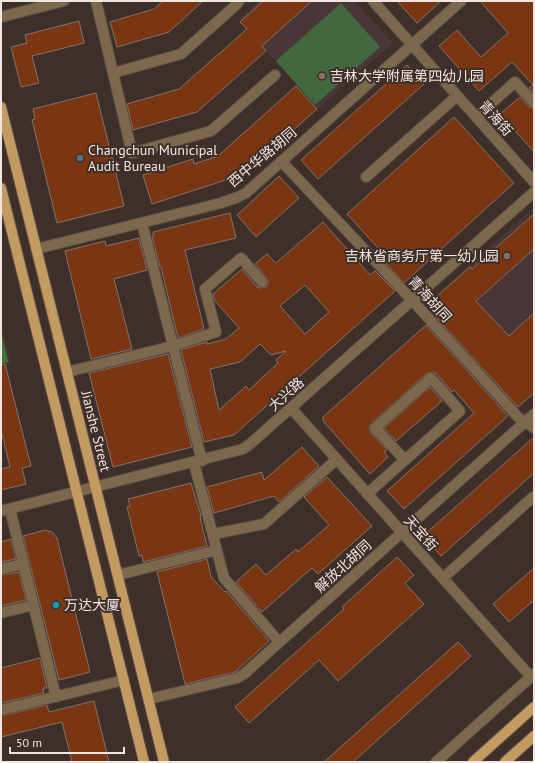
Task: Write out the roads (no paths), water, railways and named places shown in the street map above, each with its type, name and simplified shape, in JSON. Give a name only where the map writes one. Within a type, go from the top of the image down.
[{"type":"main road","name":"Jianshe Street","points":[[1,107],[164,762]]},
{"type":"main road","points":[[1,188],[144,762]]},
{"type":"main road","points":[[473,762],[534,707]]},
{"type":"main road","points":[[505,762],[534,736]]},
{"type":"street","points":[[1,17],[64,1]]},
{"type":"street","points":[[96,1],[132,153],[211,131],[275,75]]},
{"type":"street","points":[[113,74],[181,54],[236,6],[239,1]]},
{"type":"street","name":"青海街","points":[[373,1],[534,182]]},
{"type":"street","name":"西中华路胡同","points":[[36,249],[238,198],[461,1]]},
{"type":"street","points":[[476,117],[515,82],[534,103]]},
{"type":"street","points":[[366,177],[458,96]]},
{"type":"street","name":"青海胡同","points":[[281,161],[412,300],[518,417],[534,428]]},
{"type":"street","name":"大兴路","points":[[5,510],[198,462],[243,449],[534,192]]},
{"type":"street","points":[[142,223],[173,346],[216,550],[224,578],[279,642]]},
{"type":"street","points":[[67,372],[173,346],[216,332],[205,290],[241,258],[262,282]]},
{"type":"street","points":[[368,494],[460,411],[431,378],[375,428],[404,460]]},
{"type":"street","name":"天宝街","points":[[291,408],[532,675]]},
{"type":"street","name":"解放北胡同","points":[[149,699],[237,678],[244,674],[534,414]]},
{"type":"street","points":[[213,534],[264,524],[336,459]]},
{"type":"street","points":[[443,578],[533,497]]},
{"type":"street","points":[[5,510],[24,564],[56,697]]},
{"type":"street","points":[[118,575],[216,550]]},
{"type":"street","points":[[1,569],[24,564]]},
{"type":"street","points":[[1,613],[34,605]]},
{"type":"street","points":[[436,762],[532,675]]},
{"type":"street","points":[[1,710],[124,680]]},
{"type":"place","name":"吉林大学附属第四幼儿园","points":[[322,76]]},
{"type":"place","name":"Changchun Municipal Audit Bureau","points":[[80,158]]},
{"type":"place","name":"吉林省商务厅第一幼儿园","points":[[507,256]]},
{"type":"place","name":"万达大厦","points":[[56,605]]}]
